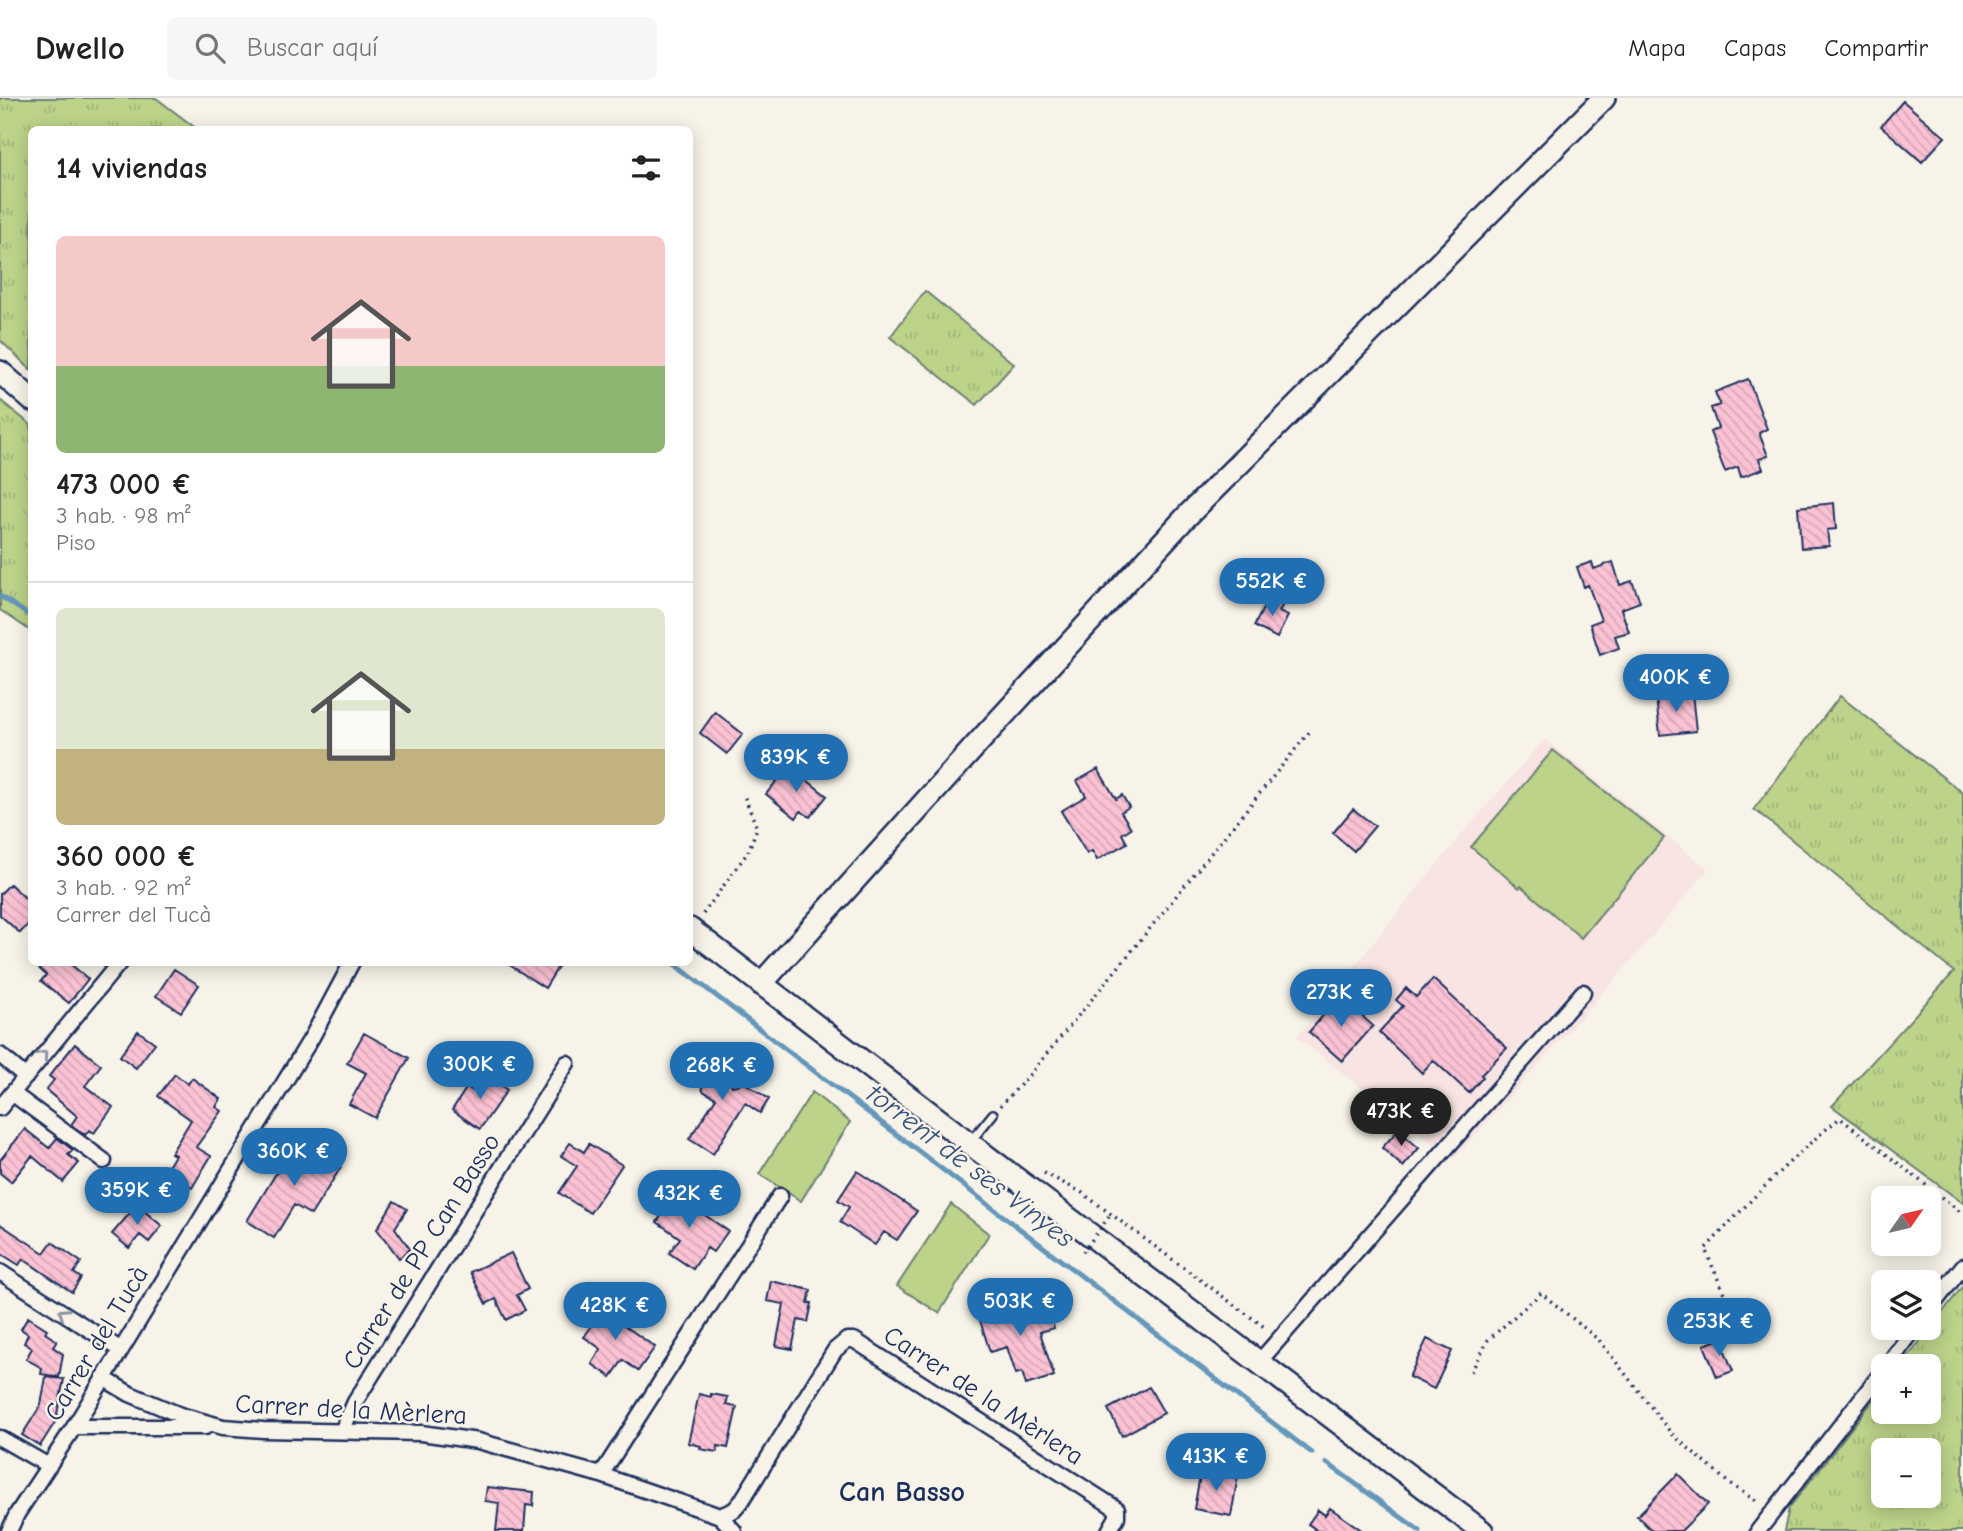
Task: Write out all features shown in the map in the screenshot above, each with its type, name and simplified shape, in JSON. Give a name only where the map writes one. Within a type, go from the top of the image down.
[{"type":"street","points":[[761,984],[1187,516],[1604,98]]},
{"type":"street","points":[[0,372],[28,396]]},
{"type":"street","points":[[693,932],[1482,1531]]},
{"type":"street","points":[[0,1108],[117,966]]},
{"type":"street","name":"Carrer del Tucà","points":[[9,1531],[312,1037],[350,966]]},
{"type":"street","points":[[1259,1362],[1583,992]]},
{"type":"street","points":[[0,1055],[26,1077]]},
{"type":"street","name":"Carrer de PP Can Basso","points":[[342,1431],[355,1402],[567,1063]]},
{"type":"street","points":[[12,1093],[104,1161]]},
{"type":"street","points":[[601,1475],[780,1196]]},
{"type":"street","points":[[1941,1294],[1963,1266]]},
{"type":"street","points":[[0,1272],[121,1350]]},
{"type":"street","name":"Carrer de la Mèrlera","points":[[720,1516],[734,1510],[741,1502],[835,1350],[847,1340],[854,1340],[1117,1509],[1117,1517],[1109,1531]]},
{"type":"street","points":[[1896,1354],[1907,1340]]},
{"type":"street","name":"Carrer de la Mèrlera","points":[[103,1378],[155,1405],[223,1427],[421,1433],[478,1441],[601,1475],[720,1516],[734,1531]]},
{"type":"street","points":[[1758,1531],[1871,1386]]},
{"type":"street","points":[[74,1427],[223,1427]]},
{"type":"street","points":[[0,1438],[49,1466]]},
{"type":"lane","points":[[969,1143],[993,1114]]},
{"type":"path","points":[[993,1114],[1026,1079],[1311,730]]},
{"type":"path","points":[[693,927],[748,852],[757,828],[743,793]]},
{"type":"path","points":[[1732,1312],[1705,1250],[1807,1144],[1840,1118],[1963,1214]]},
{"type":"path","points":[[1038,1170],[1081,1192],[1268,1330]]},
{"type":"path","points":[[1083,1252],[1111,1214]]},
{"type":"path","points":[[1471,1372],[1488,1340],[1541,1293],[1599,1340],[1671,1433],[1731,1485],[1773,1512]]},
{"type":"shaded area","points":[[1545,739],[1708,869],[1635,957],[1453,1160],[1297,1037],[1461,835]]},
{"type":"green space","points":[[0,98],[156,98],[193,126],[28,126],[28,367],[0,340]]},
{"type":"green space","points":[[925,291],[1014,364],[977,405],[890,337]]},
{"type":"green space","points":[[0,400],[28,423],[28,629],[0,610]]},
{"type":"green space","points":[[1840,696],[1963,793],[1963,1203],[1832,1106],[1954,972],[1754,809]]},
{"type":"green space","points":[[1553,750],[1664,838],[1581,938],[1471,847]]},
{"type":"green space","points":[[812,1092],[850,1122],[801,1201],[759,1174]]},
{"type":"green space","points":[[951,1204],[989,1234],[939,1313],[897,1286]]},
{"type":"green space","points":[[1963,1286],[1963,1531],[1784,1531],[1789,1508],[1871,1403],[1871,1424],[1941,1424],[1941,1354],[1910,1354],[1921,1340],[1941,1340],[1941,1314]]},
{"type":"building","points":[[1903,101],[1945,137],[1922,162],[1881,126]]},
{"type":"building","points":[[1748,379],[1767,429],[1759,433],[1768,456],[1759,459],[1763,469],[1741,477],[1738,467],[1725,472],[1710,432],[1718,428],[1711,408],[1720,405],[1715,392]]},
{"type":"building","points":[[1834,503],[1836,529],[1827,530],[1829,546],[1801,548],[1798,507]]},
{"type":"building","points":[[1592,562],[1594,569],[1613,562],[1620,585],[1632,581],[1640,602],[1621,609],[1629,632],[1615,636],[1619,648],[1600,655],[1590,624],[1601,620],[1588,585],[1584,587],[1577,567]]},
{"type":"building","points":[[1269,597],[1283,604],[1279,612],[1288,616],[1277,638],[1254,626]]},
{"type":"building","points":[[1692,693],[1696,731],[1660,735],[1656,697]]},
{"type":"building","points":[[715,712],[743,734],[727,754],[700,733]]},
{"type":"building","points":[[789,766],[827,796],[810,817],[801,811],[796,818],[766,794]]},
{"type":"building","points":[[1098,769],[1116,799],[1122,795],[1129,807],[1121,812],[1131,828],[1122,834],[1127,843],[1097,860],[1092,851],[1087,854],[1061,811],[1086,796],[1077,781]]},
{"type":"building","points":[[1353,809],[1375,826],[1354,851],[1333,833]]},
{"type":"building","points":[[10,884],[28,900],[28,924],[20,933],[0,915],[0,894]]},
{"type":"building","points":[[36,966],[73,966],[88,979],[69,1003],[41,981],[46,975]]},
{"type":"building","points":[[511,966],[559,966],[545,988]]},
{"type":"building","points":[[174,969],[199,985],[181,1012],[156,996]]},
{"type":"building","points":[[1433,979],[1507,1048],[1481,1075],[1483,1077],[1469,1093],[1433,1060],[1422,1073],[1379,1032],[1403,1006],[1396,1000],[1406,988],[1416,997]]},
{"type":"building","points":[[1340,996],[1373,1026],[1342,1061],[1309,1032]]},
{"type":"building","points":[[138,1031],[155,1043],[136,1068],[120,1056]]},
{"type":"building","points":[[364,1033],[409,1058],[375,1118],[349,1104],[366,1073],[347,1063]]},
{"type":"building","points":[[75,1044],[101,1065],[85,1086],[113,1107],[94,1133],[90,1130],[85,1135],[71,1125],[77,1116],[46,1090],[54,1080],[49,1076]]},
{"type":"building","points":[[711,1049],[729,1061],[727,1065],[732,1086],[745,1083],[769,1099],[760,1113],[745,1103],[713,1154],[689,1139],[716,1098],[703,1091],[698,1069]]},
{"type":"building","points":[[175,1074],[188,1084],[192,1078],[221,1099],[216,1107],[222,1111],[196,1147],[211,1156],[192,1188],[165,1172],[175,1155],[171,1153],[191,1120],[158,1096]]},
{"type":"building","points":[[484,1074],[507,1090],[480,1129],[452,1110],[467,1087],[473,1091]]},
{"type":"building","points":[[25,1129],[49,1148],[57,1138],[73,1150],[68,1155],[79,1163],[63,1182],[32,1156],[11,1182],[0,1173],[0,1160]]},
{"type":"building","points":[[1398,1130],[1419,1148],[1403,1167],[1382,1148]]},
{"type":"building","points":[[297,1139],[341,1167],[311,1215],[294,1205],[274,1238],[247,1221]]},
{"type":"building","points":[[570,1143],[584,1152],[589,1144],[622,1165],[590,1213],[559,1193],[577,1166],[561,1156]]},
{"type":"building","points":[[857,1171],[917,1211],[897,1240],[884,1232],[875,1245],[840,1222],[849,1207],[838,1200]]},
{"type":"building","points":[[670,1191],[728,1231],[713,1252],[707,1248],[693,1269],[669,1253],[680,1238],[657,1222],[663,1213],[657,1209]]},
{"type":"building","points":[[394,1201],[407,1209],[395,1228],[410,1249],[399,1258],[377,1229]]},
{"type":"building","points":[[137,1205],[162,1226],[149,1242],[140,1235],[129,1248],[112,1234]]},
{"type":"building","points":[[0,1224],[44,1253],[52,1242],[81,1262],[74,1273],[81,1278],[72,1292],[23,1259],[19,1265],[0,1253]]},
{"type":"building","points":[[511,1253],[528,1289],[517,1295],[525,1310],[506,1320],[496,1299],[486,1304],[470,1272]]},
{"type":"building","points":[[771,1281],[811,1290],[808,1303],[812,1303],[808,1322],[798,1320],[792,1349],[776,1346],[784,1304],[767,1301]]},
{"type":"building","points":[[599,1301],[611,1310],[608,1314],[655,1347],[638,1371],[623,1360],[611,1377],[592,1364],[601,1349],[584,1337],[591,1327],[584,1322]]},
{"type":"building","points":[[1019,1301],[1022,1311],[1046,1303],[1054,1328],[1040,1332],[1054,1376],[1026,1385],[1022,1372],[1016,1374],[1007,1347],[990,1352],[978,1314]]},
{"type":"building","points":[[28,1317],[47,1329],[45,1333],[57,1341],[53,1347],[63,1354],[59,1377],[41,1374],[42,1368],[26,1359],[32,1348],[24,1343],[28,1334],[21,1329]]},
{"type":"building","points":[[1427,1339],[1452,1351],[1434,1389],[1409,1377]]},
{"type":"building","points":[[1720,1339],[1733,1371],[1717,1377],[1704,1345]]},
{"type":"building","points":[[46,1377],[64,1379],[57,1414],[59,1416],[40,1446],[22,1435],[41,1405]]},
{"type":"building","points":[[1149,1387],[1164,1413],[1122,1436],[1108,1409]]},
{"type":"building","points":[[699,1394],[728,1397],[726,1405],[737,1407],[728,1448],[718,1446],[717,1452],[700,1449],[701,1446],[688,1443]]},
{"type":"building","points":[[1201,1470],[1238,1476],[1231,1516],[1194,1509]]},
{"type":"building","points":[[1678,1474],[1708,1504],[1681,1531],[1652,1531],[1637,1516]]},
{"type":"building","points":[[487,1487],[534,1492],[533,1506],[526,1505],[524,1531],[496,1531],[499,1503],[485,1501]]},
{"type":"building","points":[[1330,1508],[1363,1531],[1313,1531],[1315,1529],[1308,1524],[1318,1510],[1325,1515]]},
{"type":"waterway","name":"torrent de ses Vinyes","points":[[0,596],[28,614]]},
{"type":"waterway","name":"torrent de ses Vinyes","points":[[677,966],[1312,1453]]},
{"type":"waterway","name":"torrent de ses Vinyes","points":[[1327,1463],[1420,1531]]},
{"type":"district","name":"Can Basso","points":[[902,1491]]}]
